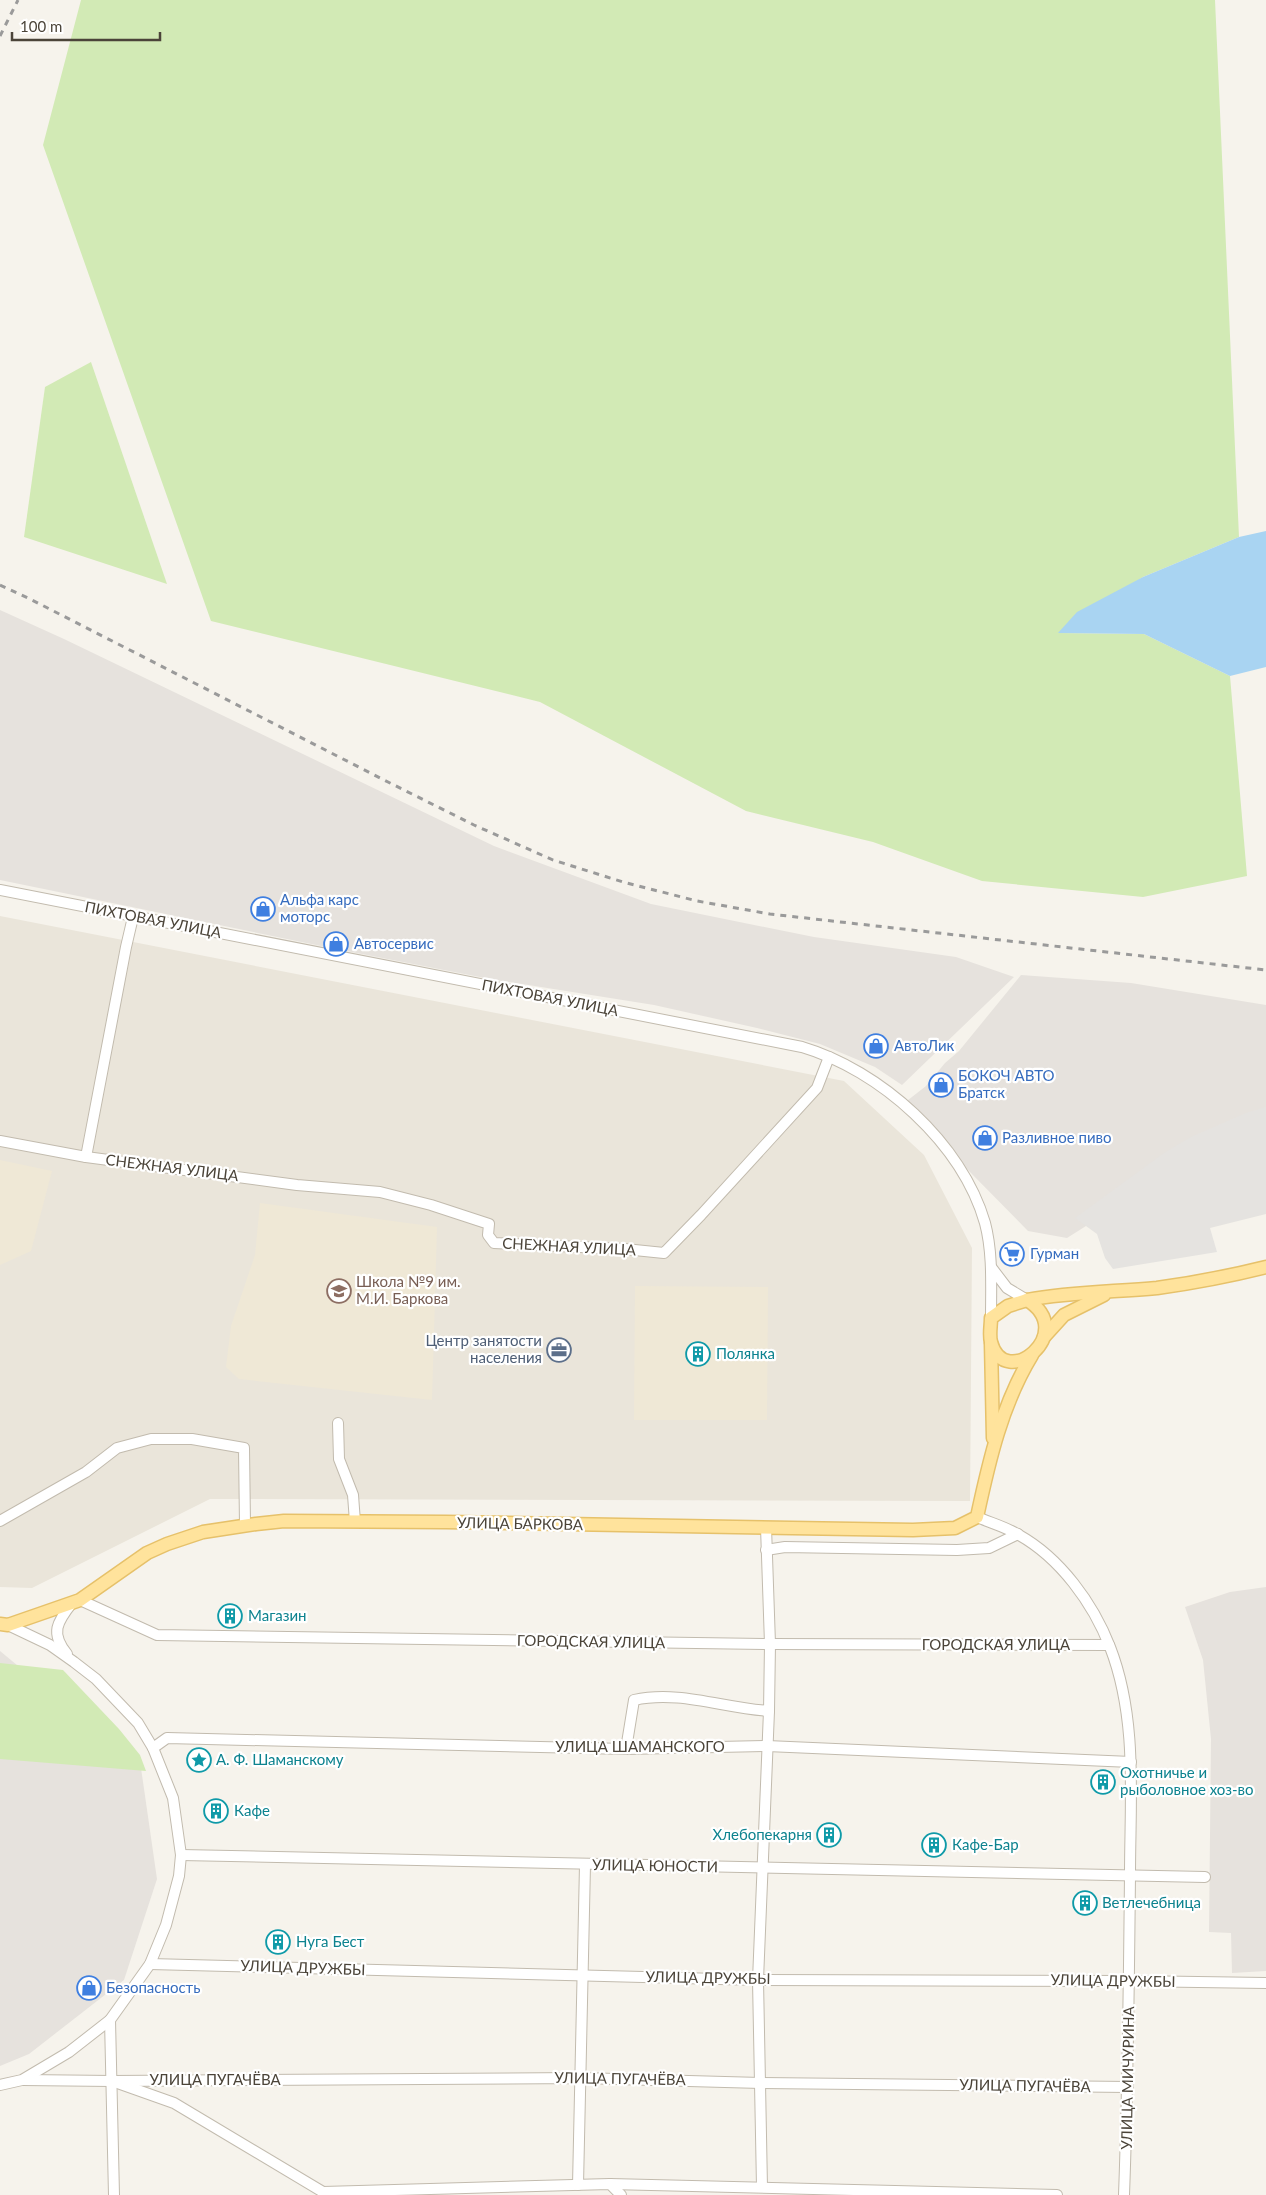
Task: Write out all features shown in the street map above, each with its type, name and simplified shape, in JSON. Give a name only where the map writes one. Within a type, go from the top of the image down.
[{"type":"main road","points":[[994,1443],[991,1318],[1001,1309],[1027,1300],[1073,1293],[1111,1292],[1197,1282],[1266,1267]]},
{"type":"main road","points":[[977,1517],[994,1443],[1013,1390],[1032,1355],[1043,1338],[1064,1315],[1085,1303],[1111,1292]]},
{"type":"main road","points":[[1027,1300],[1039,1309],[1043,1316],[1046,1326],[1043,1338]]},
{"type":"main road","points":[[991,1341],[999,1355],[1007,1360],[1020,1362],[1032,1355]]},
{"type":"main road","name":"УЛИЦА БАРКОВА","points":[[4,1625],[76,1601],[147,1553],[187,1537],[227,1527],[245,1525],[284,1522],[355,1522],[938,1530],[955,1528],[977,1517]]},
{"type":"street","name":"ПИХТОВАЯ УЛИЦА","points":[[0,890],[802,1047],[829,1057],[865,1076],[911,1110],[942,1144],[974,1195],[988,1238],[991,1318]]},
{"type":"street","points":[[86,1157],[124,956],[134,916]]},
{"type":"street","name":"СНЕЖНАЯ УЛИЦА","points":[[0,1141],[86,1157],[297,1184],[380,1192],[416,1201],[489,1224],[488,1235],[494,1243],[625,1249],[664,1253],[817,1088],[829,1057]]},
{"type":"street","name":"ПИХТОВАЯ УЛИЦА","points":[[990,1263],[1006,1288],[1027,1300]]},
{"type":"street","points":[[338,1423],[339,1459],[353,1495],[355,1522]]},
{"type":"street","points":[[0,1522],[86,1472],[118,1448],[151,1440],[192,1439],[244,1448],[245,1525]]},
{"type":"street","name":"УЛИЦА МИЧУРИНА","points":[[977,1517],[1018,1534],[1038,1547],[1074,1584],[1091,1609],[1109,1645],[1123,1688],[1131,1762],[1130,1981],[1124,2195]]},
{"type":"street","points":[[762,2187],[758,1980],[769,1711],[770,1644],[766,1527]]},
{"type":"street","points":[[766,1550],[786,1547],[957,1550],[989,1548],[1018,1534]]},
{"type":"street","points":[[74,1662],[60,1645],[56,1628],[60,1618],[76,1601]]},
{"type":"street","name":"ГОРОДСКАЯ УЛИЦА","points":[[76,1601],[156,1635],[770,1644],[1109,1645]]},
{"type":"street","points":[[0,2085],[22,2080],[69,2052],[110,2020],[150,1964],[166,1925],[179,1876],[181,1856],[173,1798],[153,1748],[138,1723],[96,1679],[74,1662],[50,1645],[4,1625]]},
{"type":"street","points":[[626,1749],[634,1700],[649,1697],[692,1698],[728,1707],[769,1711]]},
{"type":"street","name":"УЛИЦА ШАМАНСКОГО","points":[[153,1748],[167,1738],[626,1749],[767,1746],[1131,1762]]},
{"type":"street","name":"УЛИЦА ЮНОСТИ","points":[[181,1856],[1204,1877]]},
{"type":"street","points":[[578,2185],[585,1865]]},
{"type":"street","name":"УЛИЦА ДРУЖБЫ","points":[[150,1964],[758,1980],[1130,1981],[1266,1984]]},
{"type":"street","points":[[110,2020],[114,2195]]},
{"type":"street","name":"УЛИЦА ПУГАЧЁВА","points":[[22,2080],[580,2078],[761,2083],[1128,2087]]},
{"type":"street","points":[[112,2081],[174,2103],[324,2193],[610,2184],[1057,2195]]},
{"type":"street","points":[[610,2184],[621,2195]]},
{"type":"shaded area","points":[[0,610],[494,846],[651,904],[814,937],[956,957],[1014,977],[902,1085],[875,1067],[820,1044],[757,1028],[654,1005],[490,979],[326,947],[0,880]]},
{"type":"shaded area","points":[[0,916],[844,1081],[924,1155],[972,1248],[970,1501],[210,1499],[32,1588],[0,1587]]},
{"type":"shaded area","points":[[1021,975],[1131,983],[1266,1005],[1266,1127],[1173,1171],[1067,1238],[1028,1231],[903,1104],[926,1086],[945,1063],[959,1051]]},
{"type":"shaded area","points":[[1266,1107],[1266,1214],[1210,1228],[1217,1252],[1113,1269],[1105,1258],[1097,1234],[1075,1218],[1164,1153],[1191,1137],[1246,1113]]},
{"type":"shaded area","points":[[0,1160],[52,1171],[31,1251],[0,1265]]},
{"type":"shaded area","name":"Школа №9 им. М.И. Баркова","points":[[260,1203],[437,1227],[432,1400],[239,1379],[226,1367],[231,1326],[255,1255]]},
{"type":"shaded area","points":[[635,1286],[768,1287],[767,1420],[634,1420]]},
{"type":"shaded area","points":[[1266,1587],[1266,1971],[1232,1973],[1231,1933],[1209,1932],[1211,1739],[1203,1660],[1185,1607],[1230,1592]]},
{"type":"shaded area","points":[[0,1651],[141,1768],[157,1879],[124,1980],[29,2054],[0,2066]]},
{"type":"green space","points":[[81,0],[1215,0],[1239,537],[1143,577],[1059,633],[1144,634],[1230,676],[1247,876],[1143,897],[982,881],[873,842],[746,811],[540,702],[211,621],[43,145]]},
{"type":"green space","points":[[91,362],[167,584],[24,537],[45,387]]},
{"type":"green space","points":[[0,1663],[63,1670],[119,1729],[140,1755],[146,1771],[0,1759]]},
{"type":"water","points":[[1266,531],[1266,667],[1230,676],[1144,634],[1058,633],[1077,612],[1143,577],[1239,537]]},
{"type":"railway","points":[[0,36],[18,0]]},
{"type":"railway","points":[[0,585],[474,825],[553,860],[623,882],[697,901],[770,914],[1266,970]]},
{"type":"place","name":"Альфа карс моторс","points":[[263,909]]},
{"type":"place","name":"Автосервис","points":[[336,944]]},
{"type":"place","name":"АвтоЛик","points":[[876,1046]]},
{"type":"place","name":"БОКОЧ АВТО Братск","points":[[941,1085]]},
{"type":"place","name":"Разливное пиво","points":[[985,1138]]},
{"type":"place","name":"Гурман","points":[[1012,1254]]},
{"type":"place","name":"Школа №9 им. М.И. Баркова","points":[[339,1291]]},
{"type":"place","name":"Центр занятости населения","points":[[559,1350]]},
{"type":"place","name":"Полянка","points":[[698,1354]]},
{"type":"place","name":"Магазин","points":[[230,1616]]},
{"type":"place","name":"А. Ф. Шаманскому","points":[[199,1760]]},
{"type":"place","name":"Охотничье и рыболовное хоз-во","points":[[1103,1782]]},
{"type":"place","name":"Кафе","points":[[216,1811]]},
{"type":"place","name":"Хлебопекарня","points":[[829,1835]]},
{"type":"place","name":"Кафе-Бар","points":[[934,1845]]},
{"type":"place","name":"Ветлечебница","points":[[1085,1903]]},
{"type":"place","name":"Нуга Бест","points":[[278,1942]]},
{"type":"place","name":"Безопасность","points":[[89,1988]]}]
